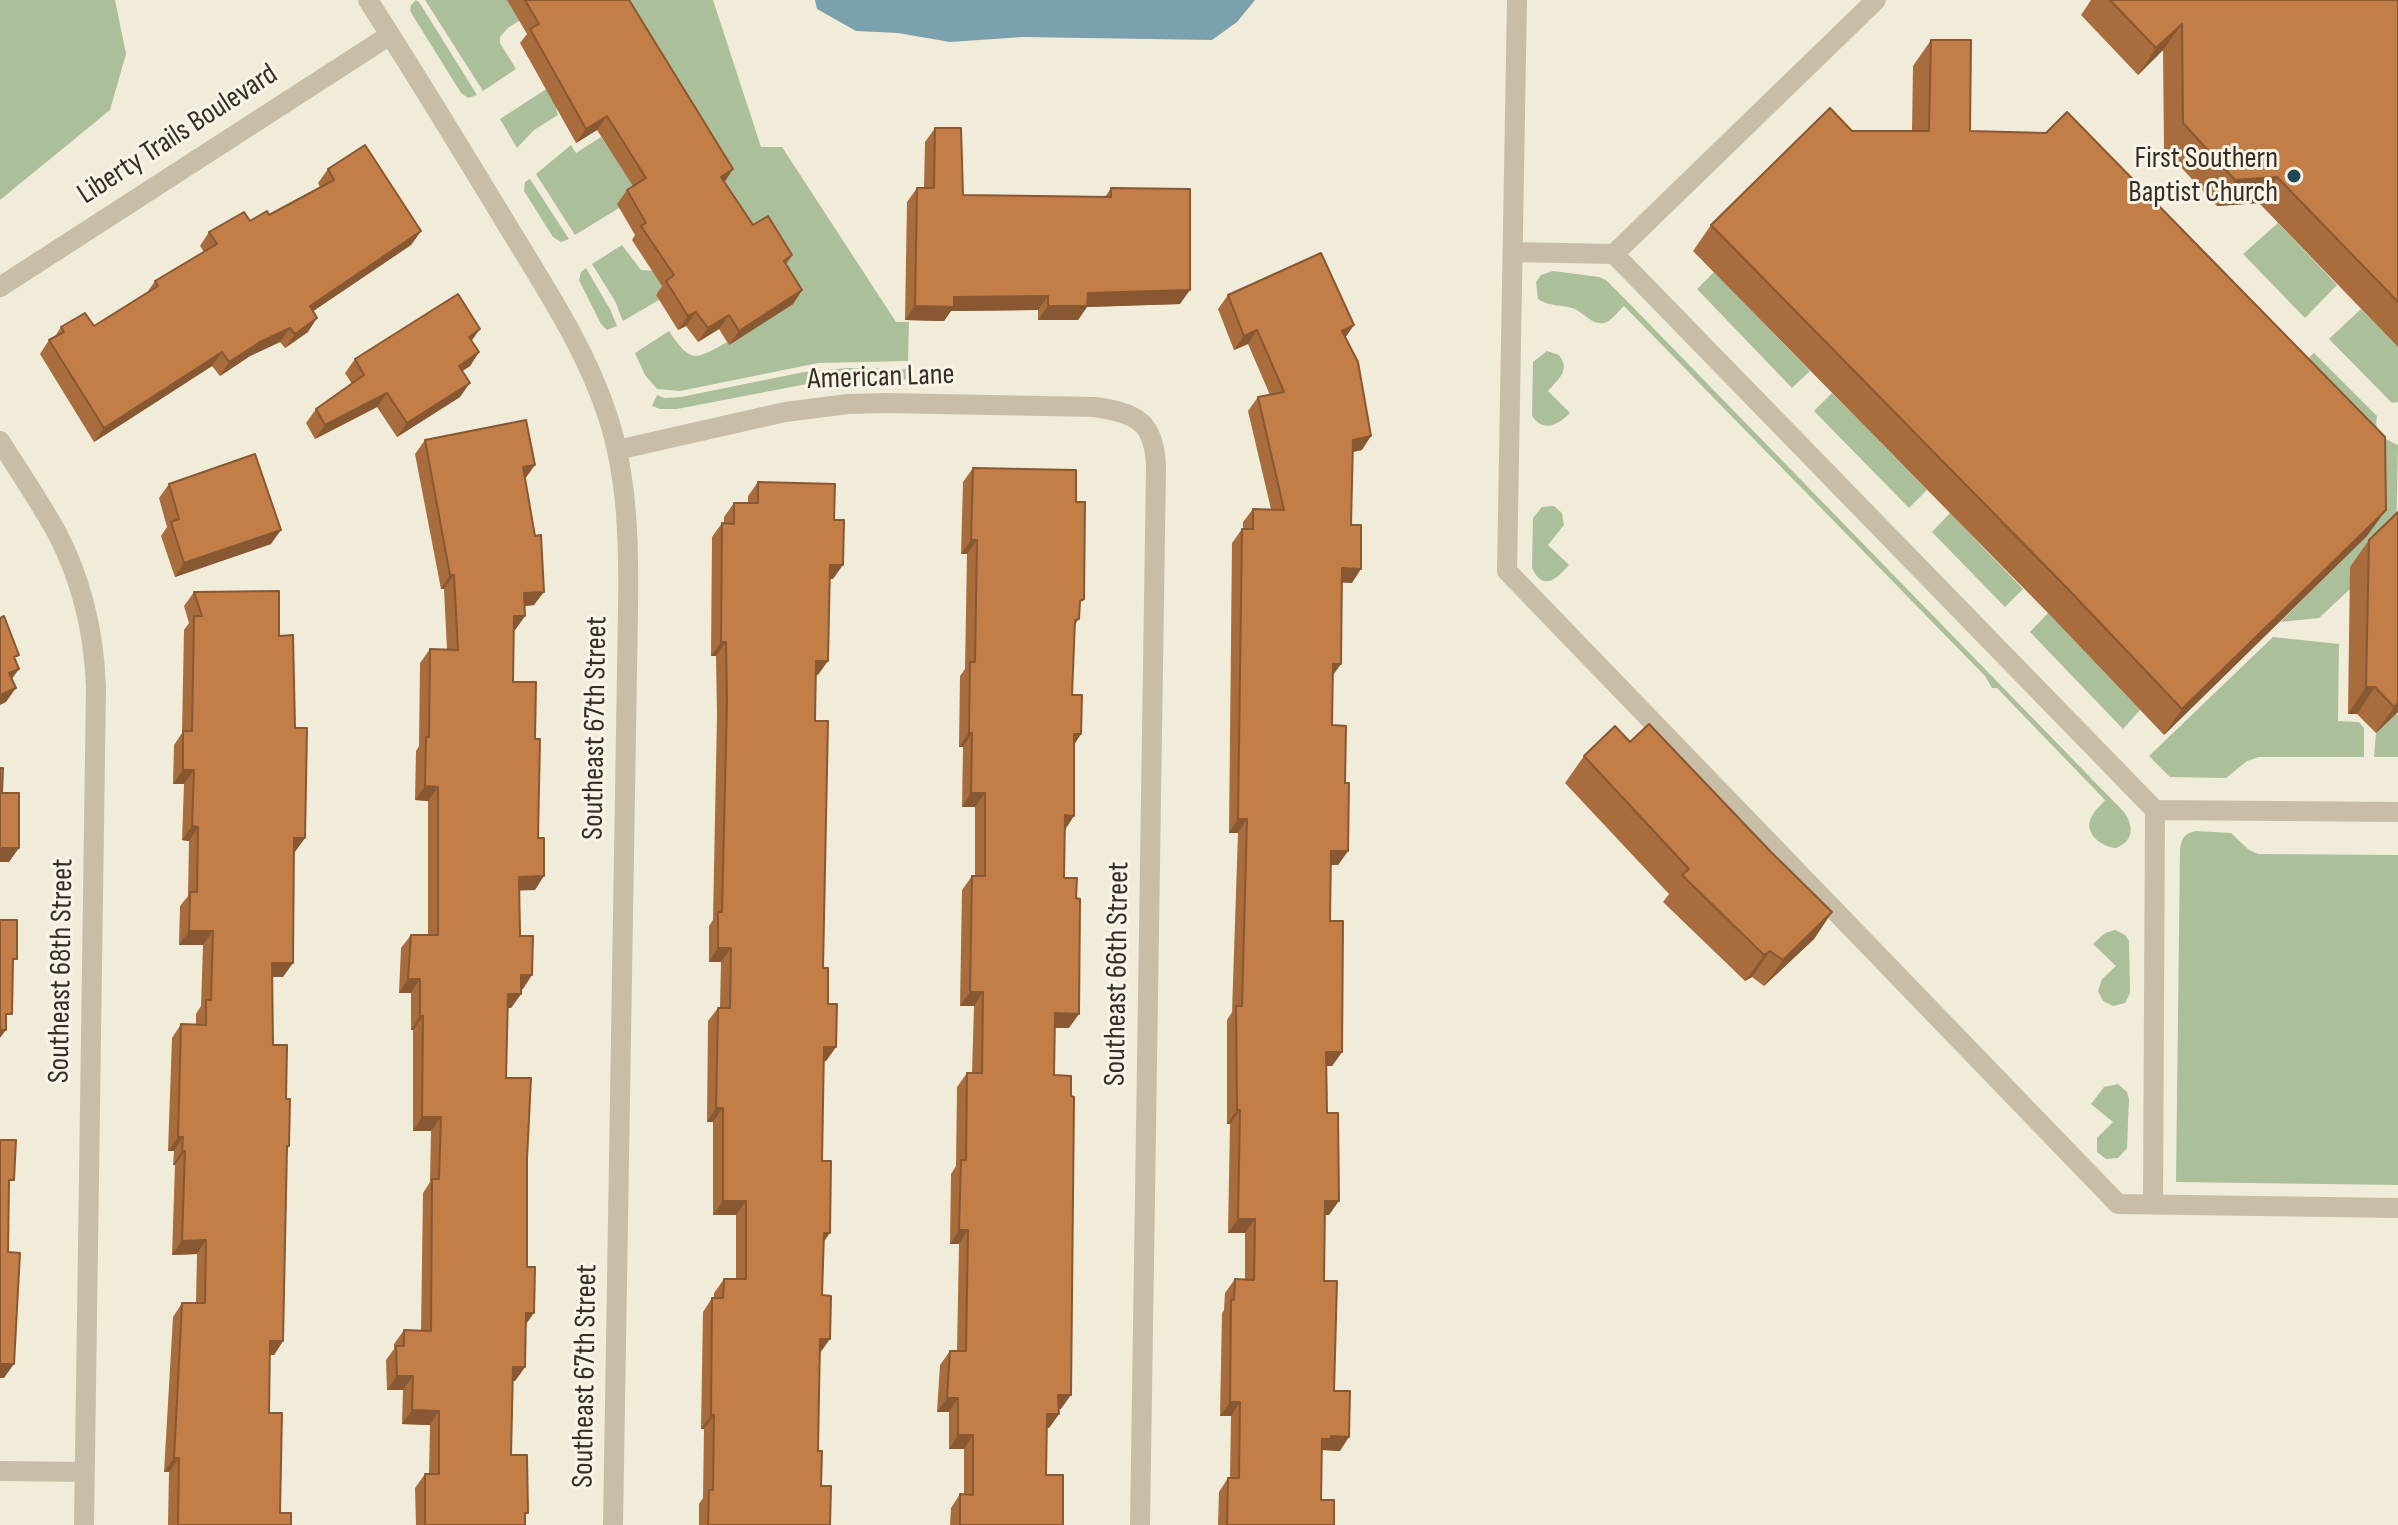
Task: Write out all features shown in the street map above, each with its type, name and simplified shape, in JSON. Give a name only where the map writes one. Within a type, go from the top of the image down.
[{"type":"street","name":"Southeast 67th Street","points":[[368,0],[558,307],[590,369],[608,416],[626,502],[629,556],[613,1525]]},
{"type":"street","points":[[1517,0],[1507,571],[2118,1204],[2398,1208]]},
{"type":"street","points":[[1614,254],[1876,0]]},
{"type":"street","name":"Liberty Trails Boulevard","points":[[0,287],[390,35]]},
{"type":"street","points":[[1513,252],[1614,254],[2155,810],[2153,1204]]},
{"type":"street","name":"American Lane","points":[[617,450],[785,412],[848,404],[1095,407],[1127,413],[1146,425]]},
{"type":"street","name":"Southeast 66th Street","points":[[1140,1525],[1156,468],[1154,442],[1146,425]]},
{"type":"street","name":"Southeast 68th Street","points":[[0,441],[56,532],[74,571],[95,650],[84,1525]]},
{"type":"street","points":[[2155,810],[2398,812]]},
{"type":"street","points":[[0,1471],[85,1472]]},
{"type":"green space","points":[[0,0],[115,0],[126,54],[110,110],[0,200]]},
{"type":"green space","points":[[416,0],[477,95],[468,98],[461,93],[410,11]]},
{"type":"green space","points":[[425,0],[540,0],[500,37],[500,43],[516,69],[483,91]]},
{"type":"green space","points":[[627,0],[713,0],[761,147],[782,147],[896,322],[909,322],[908,361],[818,363],[680,391],[657,389],[645,375],[635,353],[669,331],[683,349],[694,356],[708,353],[727,342],[729,345],[774,275],[788,265],[774,242],[656,294],[659,300],[623,321],[615,301],[592,264],[622,245],[641,270],[654,271],[672,260],[619,208],[575,235],[536,174],[571,145],[576,153],[601,137],[615,157],[644,53],[556,109],[558,115],[534,130],[517,148],[500,119],[548,88]]},
{"type":"green space","points":[[530,179],[569,239],[561,242],[553,237],[524,191],[525,182]]},
{"type":"green space","points":[[2278,223],[2337,285],[2305,318],[2243,254]]},
{"type":"green space","points":[[586,268],[617,326],[607,330],[601,324],[579,280]]},
{"type":"green space","points":[[1553,271],[1606,280],[2124,812],[2131,828],[2129,837],[2122,845],[2116,848],[2105,845],[2095,838],[2089,828],[2095,812],[2105,800],[1997,688],[1992,688],[1985,676],[1624,306],[1610,320],[1600,323],[1575,309],[1538,299],[1536,282],[1541,275]]},
{"type":"green space","points":[[1714,272],[1810,371],[1792,388],[1697,289]]},
{"type":"green space","points":[[2361,309],[2398,347],[2398,402],[2392,403],[2329,339]]},
{"type":"green space","points":[[1547,351],[1559,355],[1564,366],[1562,374],[1548,391],[1570,413],[1556,424],[1546,426],[1532,416],[1533,362]]},
{"type":"green space","points":[[2314,353],[2377,416],[2381,435],[2398,445],[2396,546],[2319,618],[2280,622],[2367,536],[2286,380]]},
{"type":"green space","points":[[847,368],[908,369],[904,380],[812,383],[677,409],[652,406],[657,395],[681,397],[804,372]]},
{"type":"green space","points":[[1832,393],[1927,490],[1909,508],[1814,411]]},
{"type":"green space","points":[[1554,506],[1562,513],[1564,525],[1548,545],[1569,565],[1560,575],[1545,581],[1532,568],[1533,518],[1542,507]]},
{"type":"green space","points":[[1950,513],[2023,589],[2005,607],[1932,532]]},
{"type":"green space","points":[[2048,613],[2140,710],[2123,729],[2030,632]]},
{"type":"green space","points":[[2273,637],[2339,644],[2338,721],[2359,722],[2364,728],[2364,757],[2259,757],[2247,761],[2226,778],[2170,777],[2149,756]]},
{"type":"green space","points":[[2396,714],[2398,757],[2374,757],[2376,733]]},
{"type":"green space","points":[[2195,831],[2231,833],[2258,854],[2398,855],[2398,1185],[2176,1182],[2180,849],[2184,837]]},
{"type":"green space","points":[[2115,930],[2129,941],[2130,993],[2125,1003],[2113,1006],[2103,1001],[2098,991],[2102,979],[2116,966],[2093,944],[2105,933]]},
{"type":"green space","points":[[2118,1084],[2127,1092],[2129,1099],[2127,1148],[2118,1158],[2106,1159],[2097,1152],[2097,1138],[2113,1122],[2091,1104],[2104,1087]]},
{"type":"water","points":[[815,0],[1255,0],[1237,22],[1212,40],[1023,37],[950,42],[898,33],[856,31],[817,9]]},
{"type":"building","points":[[525,0],[629,0],[733,169],[721,177],[753,225],[768,216],[792,255],[784,261],[802,290],[739,331],[729,315],[708,328],[696,312],[688,316],[666,281],[674,275],[641,226],[646,223],[627,190],[646,178],[607,116],[586,129],[530,29],[539,24]]},
{"type":"building","name":"First Southern Baptist Church","points":[[2110,0],[2398,0],[2398,302],[2277,177],[2235,180],[2183,123],[2182,24],[2156,48]]},
{"type":"building","points":[[1931,40],[1971,40],[1970,131],[2046,133],[2067,112],[2385,437],[2386,510],[2182,709],[1711,225],[1830,108],[1852,131],[1929,131]]},
{"type":"building","points":[[935,128],[961,128],[963,195],[1111,197],[1111,188],[1190,189],[1190,290],[1088,293],[1087,306],[1048,306],[1048,296],[954,297],[954,307],[915,306],[917,188],[934,188]]},
{"type":"building","points":[[365,145],[421,231],[310,306],[317,318],[295,334],[290,328],[229,362],[222,352],[104,428],[49,340],[64,332],[61,327],[85,313],[94,326],[158,286],[155,281],[217,244],[209,232],[244,212],[250,221],[267,211],[269,215],[334,180],[328,169]]},
{"type":"building","points":[[1321,253],[1354,325],[1342,331],[1358,362],[1371,436],[1353,440],[1351,525],[1361,525],[1361,569],[1342,568],[1341,664],[1333,664],[1332,725],[1346,726],[1345,783],[1349,783],[1348,851],[1331,851],[1330,921],[1343,921],[1342,1052],[1326,1052],[1327,1113],[1338,1113],[1339,1201],[1325,1201],[1324,1281],[1337,1281],[1334,1391],[1350,1391],[1349,1437],[1322,1439],[1321,1500],[1334,1500],[1334,1525],[1227,1525],[1228,1478],[1239,1478],[1240,1402],[1230,1402],[1231,1300],[1234,1300],[1235,1279],[1254,1280],[1255,1219],[1238,1219],[1240,1110],[1237,1110],[1236,1006],[1242,1006],[1247,819],[1238,819],[1242,529],[1253,529],[1253,509],[1284,510],[1258,397],[1284,392],[1257,330],[1244,336],[1228,295]]},
{"type":"building","points":[[458,294],[480,329],[469,337],[479,352],[459,366],[470,383],[407,423],[387,393],[325,425],[316,409],[364,375],[355,359]]},
{"type":"building","points":[[526,420],[535,465],[523,467],[535,536],[541,535],[544,592],[524,593],[525,616],[514,616],[513,682],[536,682],[535,739],[540,739],[538,838],[544,838],[544,876],[519,877],[520,936],[533,936],[532,975],[521,975],[521,994],[508,994],[506,1078],[531,1078],[527,1267],[535,1267],[534,1313],[526,1313],[525,1367],[513,1367],[511,1455],[527,1455],[528,1513],[525,1513],[525,1525],[425,1525],[425,1474],[439,1474],[439,1411],[412,1410],[413,1376],[397,1376],[396,1346],[404,1346],[404,1330],[431,1331],[432,1179],[439,1179],[441,1117],[422,1117],[423,1016],[420,1016],[420,979],[408,979],[411,935],[438,935],[438,787],[425,786],[430,649],[458,650],[454,575],[450,575],[425,440]]},
{"type":"building","points":[[255,454],[281,530],[184,563],[171,522],[179,519],[169,484]]},
{"type":"building","points":[[973,468],[1076,470],[1076,502],[1085,502],[1084,599],[1080,601],[1079,619],[1075,620],[1072,695],[1082,695],[1081,734],[1074,734],[1074,816],[1065,815],[1064,878],[1077,878],[1076,898],[1080,899],[1079,1014],[1055,1013],[1054,1075],[1071,1076],[1071,1096],[1074,1097],[1071,1395],[1058,1395],[1059,1414],[1047,1414],[1046,1475],[1063,1475],[1063,1525],[960,1525],[960,1494],[973,1495],[973,1435],[958,1435],[958,1398],[947,1398],[950,1351],[966,1351],[968,1230],[959,1230],[961,1160],[966,1160],[967,1073],[982,1073],[983,992],[970,992],[972,876],[985,876],[985,793],[971,793],[972,733],[969,733],[970,662],[975,662],[977,540],[971,540]]},
{"type":"building","points":[[758,482],[835,484],[834,520],[844,520],[843,565],[830,565],[828,661],[816,661],[815,721],[828,721],[823,968],[828,968],[828,1004],[837,1004],[836,1047],[824,1047],[822,1161],[831,1161],[830,1233],[824,1233],[822,1295],[831,1296],[830,1339],[820,1339],[818,1451],[822,1451],[821,1486],[831,1486],[830,1525],[708,1525],[709,1490],[713,1490],[712,1298],[723,1298],[724,1279],[746,1279],[746,1201],[723,1201],[723,1108],[716,1108],[718,1008],[730,1008],[731,948],[718,948],[718,912],[722,912],[727,701],[726,642],[721,642],[722,523],[734,524],[734,503],[758,503]]},
{"type":"building","points":[[2398,512],[2398,703],[2394,707],[2375,687],[2366,687],[2369,540]]},
{"type":"building","points":[[279,591],[279,636],[293,635],[295,728],[307,728],[305,838],[294,838],[293,963],[272,963],[273,1045],[287,1045],[286,1099],[290,1099],[283,1341],[270,1341],[269,1413],[282,1413],[280,1513],[291,1513],[291,1525],[178,1525],[179,1458],[174,1458],[182,1303],[205,1303],[206,1240],[182,1241],[185,1151],[182,1151],[183,1137],[178,1137],[181,1024],[206,1025],[206,1000],[211,1000],[213,931],[189,931],[190,892],[197,892],[198,827],[192,826],[194,770],[183,770],[183,731],[192,731],[194,616],[202,616],[194,592]]},
{"type":"building","points":[[4,616],[19,655],[14,657],[19,669],[9,673],[16,688],[0,695],[0,618]]},
{"type":"building","points":[[1649,724],[1832,912],[1783,960],[1770,951],[1764,955],[1682,875],[1689,869],[1584,756],[1615,726],[1630,742]]},
{"type":"building","points":[[0,768],[3,768],[2,793],[19,793],[19,848],[0,848]]},
{"type":"building","points":[[0,920],[17,920],[12,1014],[6,1014],[6,1030],[0,1030]]},
{"type":"building","points":[[0,1140],[16,1140],[14,1180],[9,1180],[8,1252],[20,1253],[14,1364],[0,1364]]},
{"type":"place","name":"First Southern Baptist Church","points":[[2294,176]]}]
